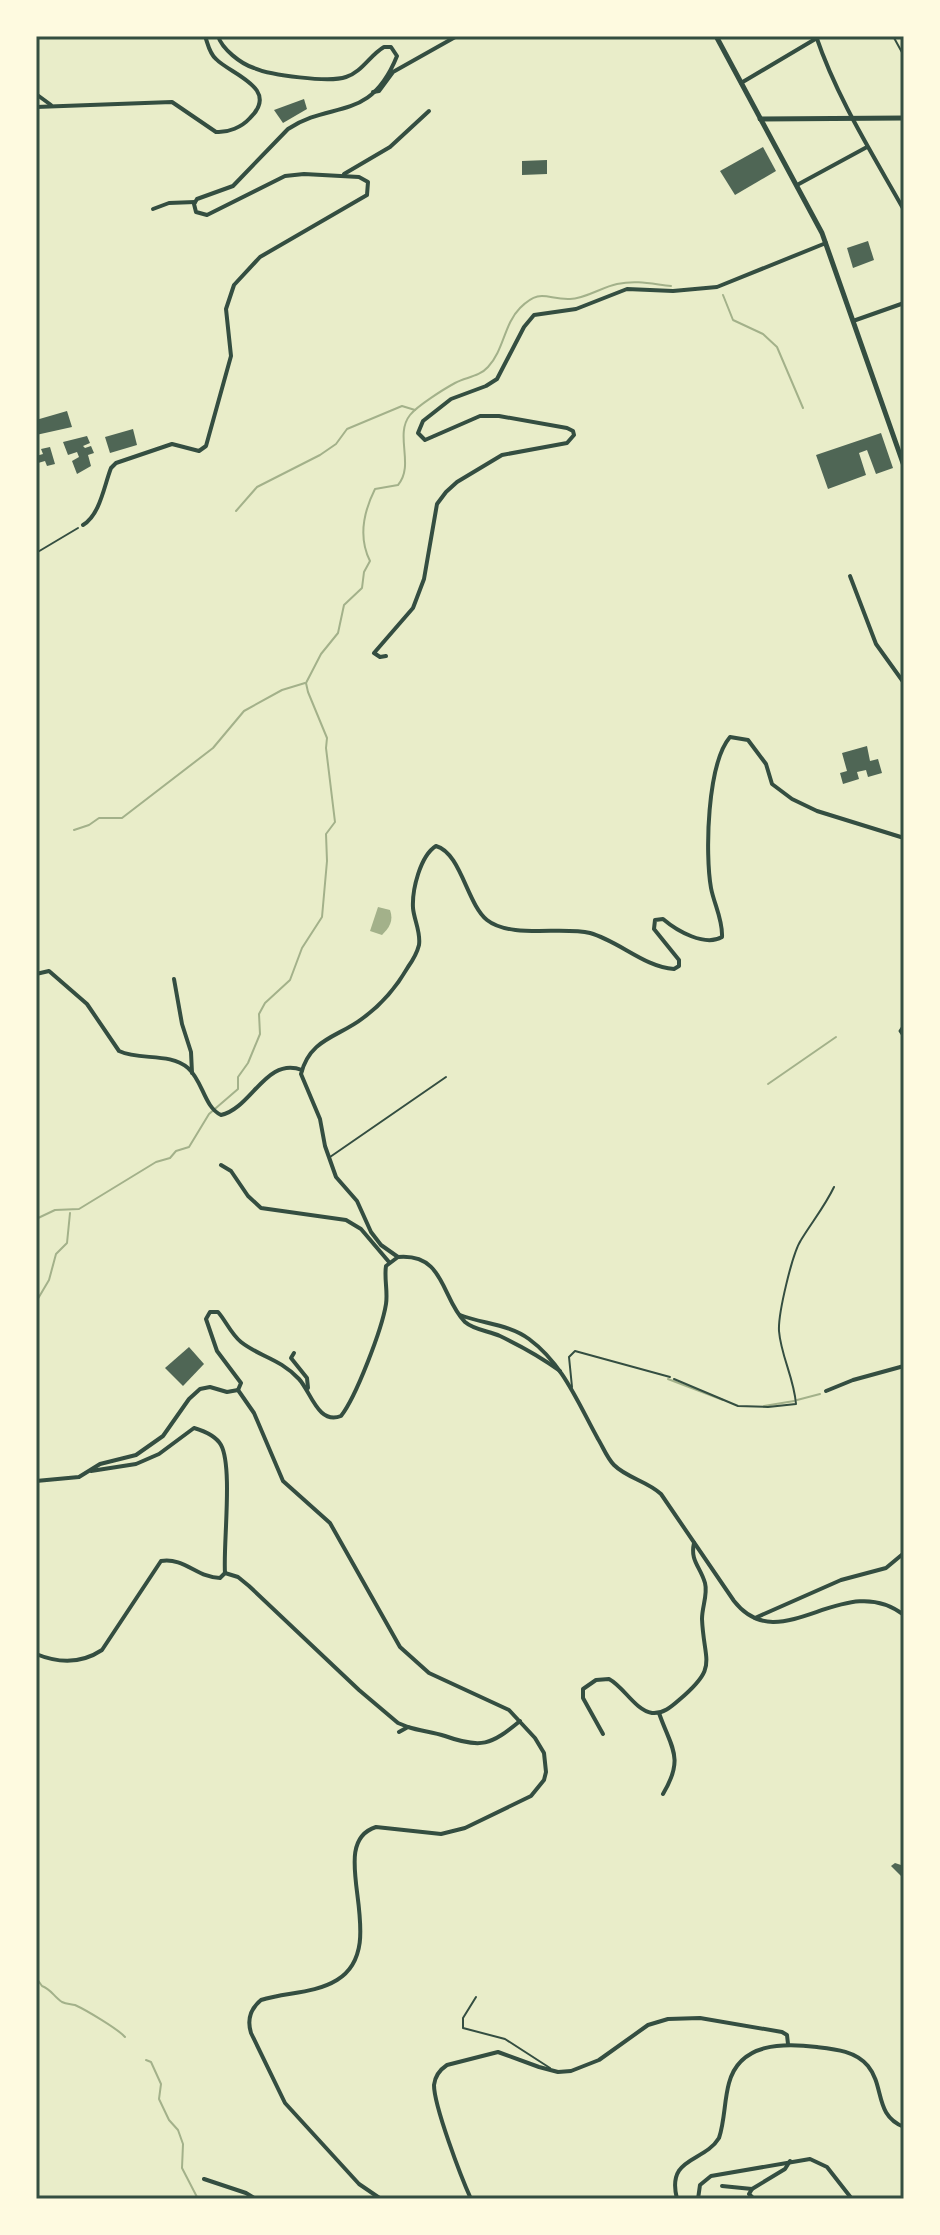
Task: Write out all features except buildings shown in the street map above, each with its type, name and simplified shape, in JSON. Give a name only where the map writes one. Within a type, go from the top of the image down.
[{"type":"main road","points":[[716,36],[826,243],[904,463]]},
{"type":"main road","points":[[760,119],[904,118]]},
{"type":"street","points":[[36,107],[172,102],[216,132],[232,130],[254,115],[257,94],[252,83],[216,60],[205,36]]},
{"type":"street","points":[[153,209],[169,203],[195,202],[233,186],[294,125],[361,103],[396,60],[391,47],[379,49],[350,76],[323,79],[255,69],[223,47],[218,36]]},
{"type":"street","points":[[373,92],[379,91],[393,72],[457,36]]},
{"type":"street","points":[[741,83],[817,37],[824,61],[852,118],[904,210]]},
{"type":"street","points":[[36,94],[51,105]]},
{"type":"street","points":[[341,175],[394,144],[429,111]]},
{"type":"street","points":[[797,185],[867,147]]},
{"type":"street","points":[[83,525],[95,513],[111,468],[116,463],[172,444],[199,451],[204,449],[231,356],[226,309],[234,285],[260,257],[366,196],[368,184],[364,178],[299,174],[285,176],[207,215],[196,212],[195,202]]},
{"type":"street","points":[[386,656],[380,657],[374,653],[382,641],[405,621],[420,594],[437,504],[446,492],[465,476],[502,455],[567,443],[574,435],[567,428],[499,416],[473,418],[425,440],[418,433],[423,421],[451,399],[497,379],[529,318],[576,309],[627,289],[673,291],[717,287],[826,243]]},
{"type":"street","points":[[853,321],[904,303]]},
{"type":"street","points":[[850,576],[876,644],[904,683]]},
{"type":"street","points":[[560,1371],[499,1335],[472,1326],[460,1315],[436,1271],[420,1260],[398,1257],[381,1245],[371,1232],[357,1201],[336,1177],[320,1119],[303,1078],[302,1070],[314,1049],[334,1033],[369,1014],[409,966],[419,942],[413,906],[424,860],[436,846],[447,853],[482,915],[494,924],[534,931],[590,933],[654,964],[674,969],[679,966],[679,960],[654,929],[655,920],[663,919],[690,935],[714,940],[722,937],[709,876],[708,840],[712,792],[724,745],[730,737],[748,740],[766,764],[772,784],[792,799],[817,811],[904,838]]},
{"type":"street","points":[[36,974],[49,971],[87,1004],[119,1051],[184,1065],[217,1114],[231,1113],[239,1108],[272,1073],[290,1068],[302,1070]]},
{"type":"street","points":[[174,979],[182,1024],[191,1052],[192,1073]]},
{"type":"street","points":[[904,1025],[900,1031],[904,1037]]},
{"type":"street","points":[[221,1165],[231,1171],[248,1196],[261,1208],[346,1220],[361,1229],[389,1262]]},
{"type":"street","points":[[238,1390],[241,1383],[238,1376],[214,1345],[206,1319],[210,1312],[218,1312],[238,1340],[283,1364],[308,1391],[324,1416],[333,1419],[344,1413],[384,1313],[387,1297],[385,1272],[389,1262],[398,1257]]},
{"type":"street","points":[[460,1315],[503,1327],[528,1338],[560,1371],[572,1387],[609,1459],[620,1470],[647,1482],[661,1494],[742,1611],[766,1623],[781,1623],[863,1599],[887,1605],[904,1615]]},
{"type":"street","points":[[294,1353],[291,1358],[307,1378],[308,1391]]},
{"type":"street","points":[[826,1391],[904,1366]]},
{"type":"street","points":[[36,1481],[70,1479],[100,1464],[136,1455],[155,1443],[200,1389],[238,1390]]},
{"type":"street","points":[[238,1390],[254,1413],[283,1481],[330,1523],[400,1647],[429,1673],[501,1705],[520,1721],[544,1753],[546,1772],[535,1792],[465,1828],[441,1834],[376,1827],[367,1830],[356,1842],[355,1849],[362,1927],[360,1948],[349,1968],[340,1979],[319,1988],[261,2000],[251,2013],[251,2033],[285,2103],[359,2184],[381,2199]]},
{"type":"street","points":[[36,1654],[64,1662],[102,1650],[161,1561],[179,1562],[212,1578],[220,1578],[225,1573],[224,1467],[222,1449],[212,1436],[194,1428],[159,1454],[136,1464],[89,1471]]},
{"type":"street","points":[[603,1734],[582,1694],[588,1684],[604,1679],[614,1682],[646,1711],[659,1713],[669,1709],[689,1691],[708,1666],[702,1617],[706,1589],[691,1558],[694,1543]]},
{"type":"street","points":[[753,1618],[841,1580],[886,1568],[904,1553]]},
{"type":"street","points":[[225,1573],[238,1577],[249,1586],[398,1723],[462,1743],[481,1745],[493,1741],[520,1721]]},
{"type":"street","points":[[659,1713],[676,1755],[674,1771],[663,1794]]},
{"type":"street","points":[[904,1714],[904,1732]]},
{"type":"street","points":[[399,1732],[408,1727]]},
{"type":"street","points":[[471,2199],[436,2098],[434,2086],[438,2074],[447,2065],[494,2052],[558,2072],[571,2071],[590,2065],[648,2025],[668,2019],[700,2018],[778,2031],[787,2035],[788,2044]]},
{"type":"street","points":[[677,2199],[676,2180],[682,2167],[714,2146],[719,2138],[729,2082],[736,2069],[755,2051],[769,2046],[788,2044],[842,2051],[860,2058],[872,2071],[885,2114],[904,2127]]},
{"type":"street","points":[[698,2199],[700,2185],[711,2176],[807,2159],[821,2163],[852,2199]]},
{"type":"street","points":[[754,2199],[749,2194],[752,2189],[785,2169],[790,2161]]},
{"type":"street","points":[[204,2179],[256,2199]]},
{"type":"street","points":[[722,2186],[752,2189]]},
{"type":"lane","points":[[329,1157],[446,1077]]},
{"type":"lane","points":[[572,1387],[569,1357],[575,1351],[670,1377]]},
{"type":"lane","points":[[476,1997],[463,2018],[463,2028],[505,2039],[558,2072]]},
{"type":"path","points":[[893,36],[904,56]]},
{"type":"path","points":[[36,553],[83,525]]},
{"type":"path","points":[[670,1377],[738,1406],[796,1404],[794,1386],[783,1356],[779,1329],[781,1309],[799,1243],[834,1187]]},
{"type":"shaded area","points":[[378,907],[390,910],[391,914],[390,924],[382,935],[370,931]]},
{"type":"waterway","points":[[36,1219],[55,1210],[79,1209],[156,1162],[189,1147],[209,1114],[238,1089],[238,1077],[248,1063],[260,1034],[259,1014],[265,1003],[290,980],[302,948],[322,917],[326,834],[335,822],[327,738],[306,683],[321,654],[338,633],[344,605],[362,588],[364,572],[370,561],[363,533],[368,506],[375,489],[398,485],[403,477],[404,432],[410,415],[444,389],[488,367],[498,353],[515,314],[533,298],[576,298],[624,283],[671,286]]},
{"type":"waterway","points":[[723,295],[733,320],[763,334],[777,347],[803,408]]},
{"type":"waterway","points":[[236,511],[257,487],[320,455],[336,444],[347,429],[402,406],[415,410]]},
{"type":"waterway","points":[[74,830],[99,818],[122,818],[213,748],[244,711],[282,690],[305,683]]},
{"type":"waterway","points":[[768,1084],[836,1037]]},
{"type":"waterway","points":[[36,1302],[49,1280],[56,1254],[67,1243],[70,1213]]},
{"type":"waterway","points":[[668,1379],[723,1400]]},
{"type":"waterway","points":[[797,1400],[820,1394]]},
{"type":"waterway","points":[[764,1406],[794,1401]]},
{"type":"waterway","points":[[37,1979],[62,2002],[86,2011],[125,2037]]},
{"type":"waterway","points":[[146,2060],[151,2062],[161,2084],[159,2099],[169,2120],[178,2130],[183,2144],[182,2168],[198,2199]]}]
